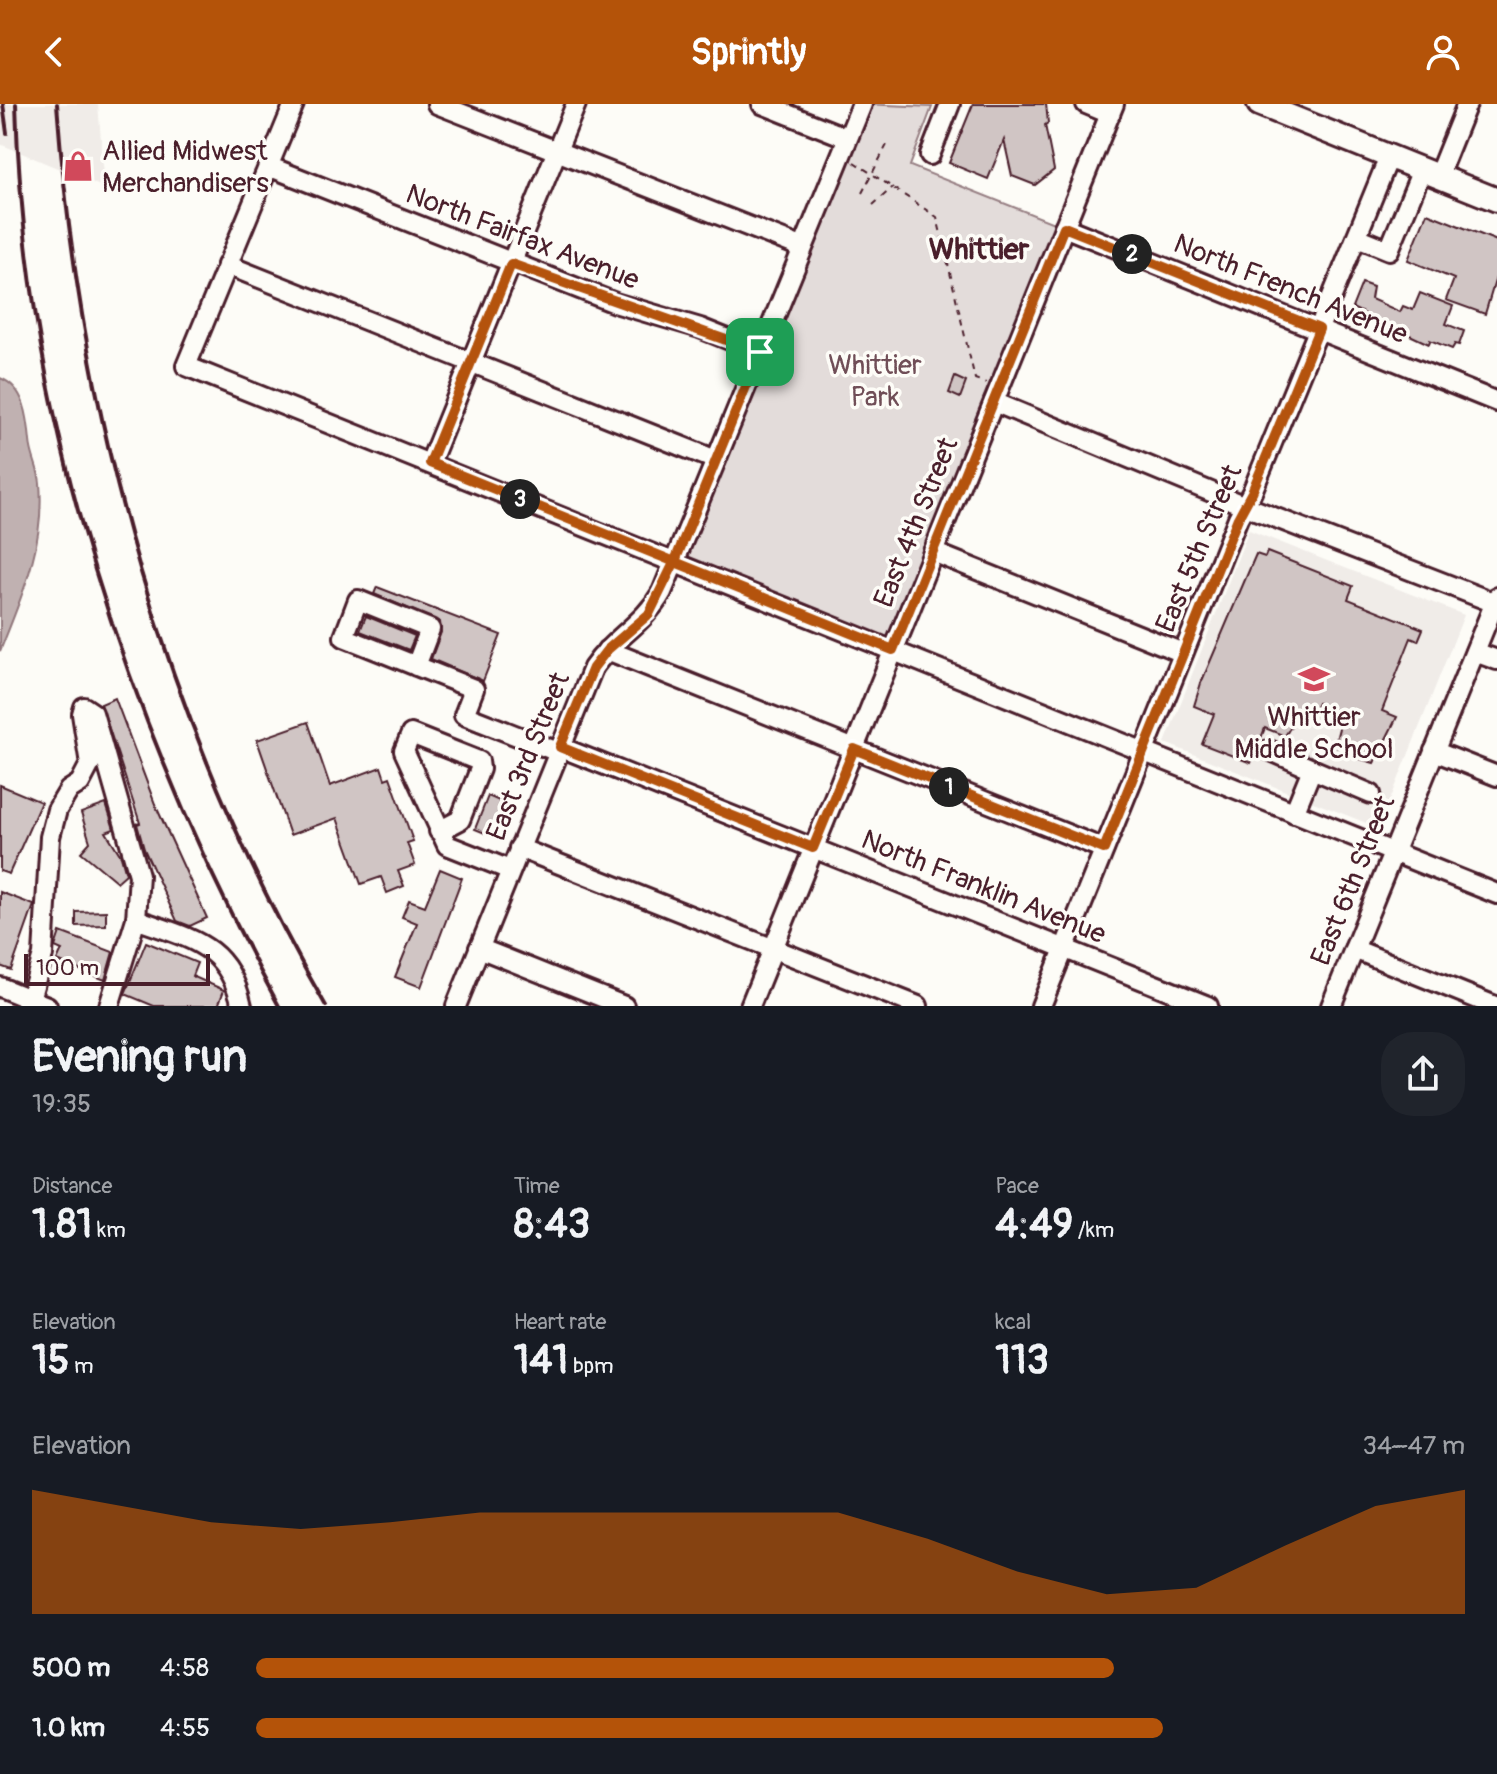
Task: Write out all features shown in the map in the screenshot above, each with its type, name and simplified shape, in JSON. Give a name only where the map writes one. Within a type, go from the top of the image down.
[{"type":"main road","points":[[1259,104],[1497,200]]},
{"type":"street","points":[[294,104],[186,366],[1497,894]]},
{"type":"street","points":[[437,104],[801,247]]},
{"type":"street","points":[[430,463],[576,104]]},
{"type":"street","points":[[762,104],[842,146]]},
{"type":"street","name":"East 3rd Street","points":[[456,1006],[593,668],[607,650],[649,614],[675,561],[842,146],[862,104]]},
{"type":"street","points":[[930,155],[950,104]]},
{"type":"street","points":[[1086,104],[1112,109]]},
{"type":"street","points":[[1357,237],[1389,250],[1467,104]]},
{"type":"street","name":"East 4th Street","points":[[750,1006],[1112,109]]},
{"type":"street","name":"East 5th Street","points":[[1041,1006],[1183,653],[1389,157]]},
{"type":"street","name":"North Fairfax Avenue","points":[[268,166],[511,264],[628,308],[700,328],[760,352]]},
{"type":"street","name":"North French Avenue","points":[[1064,227],[1497,402]]},
{"type":"street","points":[[227,265],[716,460]]},
{"type":"street","points":[[996,395],[1245,506],[1496,600]]},
{"type":"street","points":[[933,552],[1183,653]]},
{"type":"street","points":[[358,600],[430,629],[416,666],[344,637],[358,600]]},
{"type":"street","name":"East 6th Street","points":[[1331,1006],[1496,600]]},
{"type":"street","points":[[607,650],[1104,849]]},
{"type":"street","points":[[1475,652],[1497,660]]},
{"type":"street","name":"North Franklin Avenue","points":[[416,666],[474,689],[464,715],[813,848],[1208,1006]]},
{"type":"street","points":[[0,987],[38,1002],[50,837],[57,810],[69,790],[80,783],[90,764],[84,707],[93,713],[139,875],[136,919],[109,1006]]},
{"type":"street","points":[[439,831],[460,820],[480,769],[479,761],[411,734],[404,751],[439,831],[447,845],[510,870]]},
{"type":"street","points":[[1269,750],[1371,794]]},
{"type":"street","points":[[1434,751],[1497,776]]},
{"type":"street","points":[[1294,813],[1312,769]]},
{"type":"street","points":[[519,848],[918,1006]]},
{"type":"street","points":[[136,919],[203,944],[221,957],[232,973],[242,1006]]},
{"type":"street","points":[[479,948],[624,1006]]},
{"type":"street","points":[[1354,949],[1495,1006]]},
{"type":"path","points":[[862,193],[889,141]]},
{"type":"path","points":[[842,146],[873,173],[937,217],[975,379],[996,395]]},
{"type":"path","points":[[873,205],[893,187]]},
{"type":"shaded area","name":"Allied Midwest Merchandisers","points":[[0,104],[98,104],[105,188],[0,144]]},
{"type":"shaded area","points":[[0,378],[15,388],[24,404],[39,478],[41,506],[30,570],[0,651]]},
{"type":"shaded area","name":"Whittier Middle School","points":[[1249,530],[1464,615],[1379,828],[1165,743]]},
{"type":"green space","name":"Whittier Park","points":[[862,104],[932,107],[910,166],[1064,227],[893,650],[675,561]]},
{"type":"building","points":[[973,104],[1046,104],[1048,123],[1045,125],[1054,170],[1035,185],[1012,176],[1004,140],[988,179],[949,163]]},
{"type":"building","points":[[1427,213],[1497,241],[1497,274],[1485,314],[1446,300],[1454,279],[1408,260]]},
{"type":"building","points":[[1362,283],[1373,287],[1371,299],[1400,312],[1403,306],[1413,310],[1420,293],[1453,306],[1446,324],[1464,331],[1459,345],[1455,344],[1452,349],[1430,340],[1429,344],[1352,308]]},
{"type":"building","points":[[955,377],[966,382],[960,398],[949,393]]},
{"type":"building","points":[[1267,552],[1353,586],[1348,599],[1423,629],[1418,641],[1411,638],[1382,711],[1397,717],[1374,763],[1333,751],[1343,713],[1318,703],[1313,714],[1301,709],[1285,736],[1265,728],[1251,763],[1202,744],[1214,714],[1194,706],[1201,683],[1256,554],[1265,557]]},
{"type":"building","points":[[377,587],[501,635],[483,681],[431,659],[441,632],[440,622],[374,594]]},
{"type":"building","points":[[366,616],[415,636],[409,650],[360,631]]},
{"type":"building","points":[[115,698],[155,804],[207,918],[190,926],[177,921],[144,849],[137,824],[140,823],[101,704]]},
{"type":"building","points":[[308,722],[330,786],[381,767],[385,779],[390,777],[413,841],[407,843],[415,865],[398,871],[404,886],[387,893],[381,877],[361,884],[337,818],[290,835],[257,740]]},
{"type":"building","points":[[0,785],[41,802],[9,874],[0,871]]},
{"type":"building","points":[[488,796],[511,806],[497,838],[475,829]]},
{"type":"building","points":[[106,804],[114,829],[106,832],[121,856],[126,874],[117,882],[81,852],[90,842],[81,813]]},
{"type":"building","points":[[440,869],[462,878],[421,987],[395,977],[417,923],[402,917],[409,900],[425,906]]},
{"type":"building","points":[[0,892],[34,905],[11,970],[0,966]]},
{"type":"building","points":[[106,911],[106,925],[76,926],[76,912]]},
{"type":"building","points":[[60,932],[113,952],[105,980],[57,961],[62,950],[55,947]]},
{"type":"building","points":[[146,942],[197,963],[192,976],[224,990],[218,1006],[154,1006],[125,994]]},
{"type":"railway","points":[[3,104],[7,133]]},
{"type":"railway","points":[[16,104],[24,221],[40,338],[64,455],[95,570],[133,683],[177,794],[226,902],[279,1006]]},
{"type":"railway","points":[[57,104],[69,222],[86,339],[110,456],[140,570],[177,683],[220,794],[270,901],[326,1006]]},
{"type":"place","name":"Allied Midwest Merchandisers","points":[[78,166]]},
{"type":"place","name":"Whittier Middle School","points":[[1314,679]]},
{"type":"district","name":"Whittier","points":[[979,249]]},
{"type":"route","points":[[760,352],[675,561],[662,592],[649,614],[607,650],[593,668],[560,747],[813,848],[854,749],[1104,849],[1238,518],[1252,492],[1319,329],[1064,227],[893,650],[675,561],[430,463],[511,264],[640,312],[700,328],[760,352]]}]
